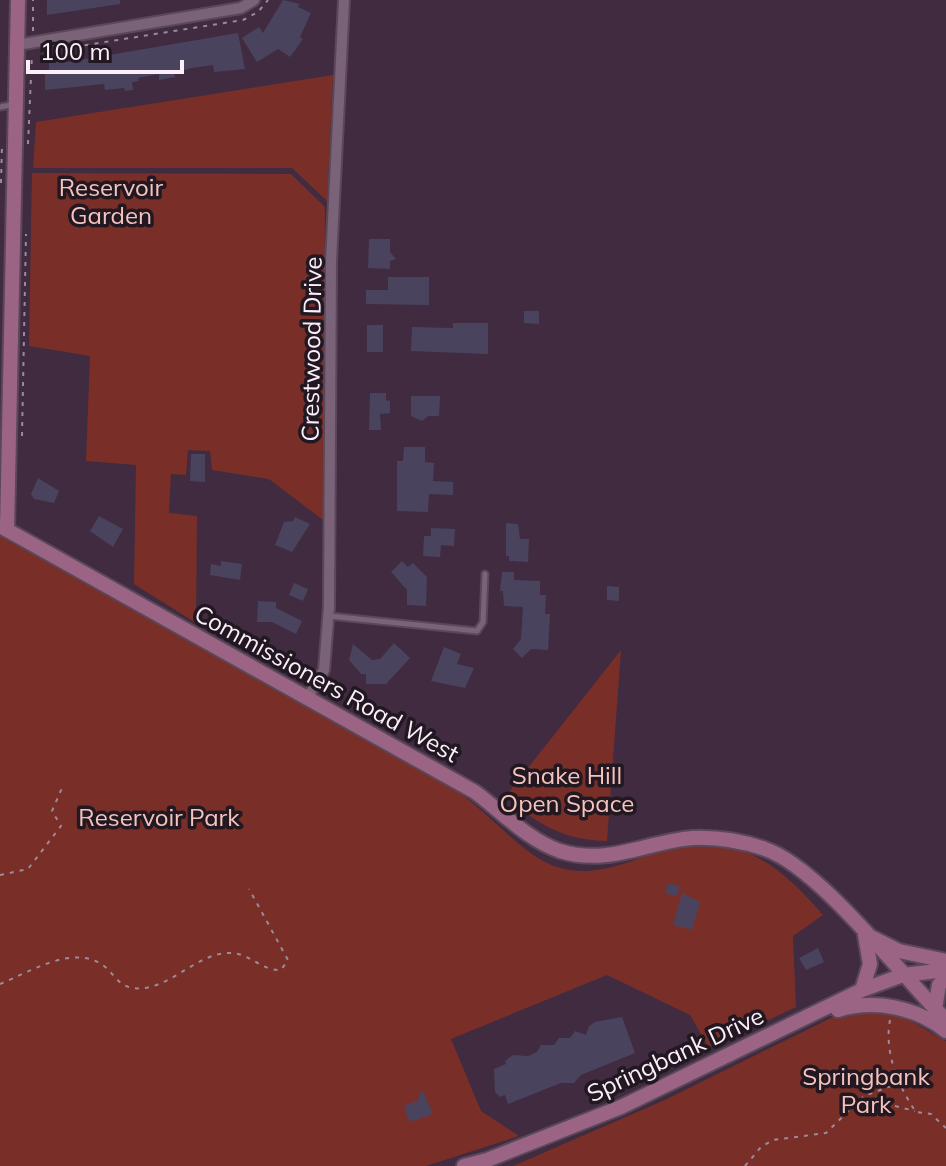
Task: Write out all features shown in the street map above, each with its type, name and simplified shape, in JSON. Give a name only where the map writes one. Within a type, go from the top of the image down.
[{"type":"main road","points":[[4,528],[18,0]]},
{"type":"main road","name":"Commissioners Road West","points":[[4,528],[309,695],[475,792],[532,837],[557,850],[577,855],[620,856],[692,838],[730,840],[766,849],[818,883],[946,1020]]},
{"type":"main road","points":[[865,934],[899,951],[946,961]]},
{"type":"main road","points":[[862,990],[870,964],[865,934]]},
{"type":"main road","name":"Springbank Drive","points":[[464,1166],[487,1160],[621,1107],[862,990],[903,975],[946,970]]},
{"type":"main road","points":[[935,1009],[939,985],[946,977]]},
{"type":"main road","points":[[795,1023],[856,1004],[893,1007],[935,1022],[946,1031]]},
{"type":"street","points":[[17,45],[241,8],[254,0]]},
{"type":"street","name":"Crestwood Drive","points":[[309,695],[324,670],[328,616],[331,261],[344,0]]},
{"type":"lane","points":[[0,107],[16,104]]},
{"type":"lane","points":[[328,616],[477,631],[483,622],[485,574]]},
{"type":"path","points":[[33,0],[33,31]]},
{"type":"path","points":[[46,50],[243,20],[258,12],[268,0]]},
{"type":"path","points":[[28,149],[32,51]]},
{"type":"path","points":[[22,438],[26,226]]},
{"type":"path","points":[[0,875],[28,869],[61,826],[52,811],[62,788]]},
{"type":"path","points":[[0,984],[65,958],[84,956],[104,966],[118,982],[133,988],[151,987],[229,953],[246,957],[268,971],[281,970],[288,960],[285,952],[249,889]]},
{"type":"path","points":[[893,1007],[889,1027],[899,1083],[916,1112]]},
{"type":"path","points":[[745,1166],[761,1147],[773,1140],[826,1133],[864,1096],[879,1094],[899,1083]]},
{"type":"path","points":[[879,1094],[895,1106],[931,1114],[946,1128]]},
{"type":"green space","points":[[333,75],[327,201],[292,168],[33,168],[36,122]]},
{"type":"green space","name":"Reservoir Garden","points":[[32,173],[291,174],[325,207],[323,520],[269,479],[212,470],[210,451],[188,450],[186,475],[171,474],[169,513],[197,516],[196,623],[134,584],[136,465],[86,461],[90,356],[29,346]]},
{"type":"green space","name":"Reservoir Park","points":[[0,536],[458,792],[542,861],[576,871],[599,870],[672,848],[698,844],[722,845],[764,861],[784,875],[823,915],[793,936],[796,1007],[709,1048],[690,1015],[607,975],[451,1039],[481,1111],[519,1136],[426,1166],[0,1166]]},
{"type":"green space","name":"Snake Hill Open Space","points":[[621,650],[607,841],[577,838],[540,823],[505,797]]},
{"type":"green space","name":"Springbank Park","points":[[893,1011],[946,1041],[946,1166],[513,1166],[667,1099],[839,1014]]},
{"type":"building","points":[[47,0],[120,0],[120,4],[47,15]]},
{"type":"building","points":[[283,0],[300,4],[298,7],[311,13],[300,37],[303,39],[290,57],[278,49],[257,62],[242,38],[259,27],[263,33]]},
{"type":"building","points":[[238,33],[245,69],[214,72],[213,65],[174,73],[175,77],[159,80],[159,74],[138,78],[139,81],[132,82],[133,90],[125,91],[124,88],[105,90],[104,84],[45,90],[45,70],[49,70],[49,62],[68,62]]},
{"type":"building","points":[[369,239],[390,239],[390,252],[396,259],[390,261],[390,269],[368,268]]},
{"type":"building","points":[[388,277],[429,277],[429,305],[366,304],[366,290],[388,290]]},
{"type":"building","points":[[524,311],[539,311],[539,324],[524,323]]},
{"type":"building","points":[[453,323],[488,323],[488,354],[411,351],[412,327],[453,328]]},
{"type":"building","points":[[367,325],[383,325],[383,352],[367,352]]},
{"type":"building","points":[[370,393],[386,393],[386,400],[390,401],[390,413],[380,414],[381,430],[369,430]]},
{"type":"building","points":[[411,396],[440,396],[439,416],[428,416],[422,421],[411,416]]},
{"type":"building","points":[[404,447],[425,447],[425,462],[434,463],[433,481],[453,482],[453,495],[429,494],[428,512],[397,511],[397,461],[403,461]]},
{"type":"building","points":[[191,454],[205,454],[205,482],[190,481]]},
{"type":"building","points":[[38,478],[59,491],[54,503],[34,499],[31,494]]},
{"type":"building","points":[[99,516],[123,529],[113,547],[90,531]]},
{"type":"building","points":[[295,517],[310,524],[292,552],[275,545],[284,522],[293,521]]},
{"type":"building","points":[[506,523],[518,524],[520,539],[529,539],[528,562],[509,561],[509,556],[506,556]]},
{"type":"building","points":[[431,528],[455,529],[454,546],[441,545],[440,557],[423,556],[424,536],[431,536]]},
{"type":"building","points":[[221,561],[242,564],[240,580],[210,575],[211,564],[221,566]]},
{"type":"building","points":[[402,561],[408,567],[413,563],[427,577],[426,606],[407,605],[407,590],[391,572]]},
{"type":"building","points":[[502,572],[514,572],[514,580],[540,581],[540,595],[546,595],[545,614],[550,614],[548,650],[531,649],[522,658],[513,649],[521,639],[523,607],[504,606],[503,591],[500,591]]},
{"type":"building","points":[[294,583],[308,589],[303,601],[289,595]]},
{"type":"building","points":[[607,586],[619,587],[619,601],[607,600]]},
{"type":"building","points":[[258,601],[276,602],[276,608],[302,621],[296,634],[272,622],[257,622]]},
{"type":"building","points":[[394,643],[410,658],[386,684],[366,684],[366,674],[361,674],[349,660],[353,644],[372,660],[380,659]]},
{"type":"building","points":[[444,647],[461,654],[457,664],[474,668],[465,688],[431,681]]},
{"type":"building","points":[[668,883],[680,886],[677,896],[665,893]]},
{"type":"building","points":[[682,893],[700,902],[692,930],[673,925]]},
{"type":"building","points":[[818,948],[824,962],[806,970],[799,958]]},
{"type":"building","points":[[622,1017],[635,1053],[581,1075],[574,1083],[561,1083],[508,1104],[505,1095],[500,1097],[495,1092],[494,1069],[506,1064],[505,1061],[513,1055],[528,1056],[537,1052],[541,1045],[554,1045],[559,1038],[570,1038],[575,1031],[586,1035],[589,1026],[595,1022]]},
{"type":"building","points":[[423,1091],[433,1114],[409,1122],[404,1106],[419,1100],[418,1095]]}]
